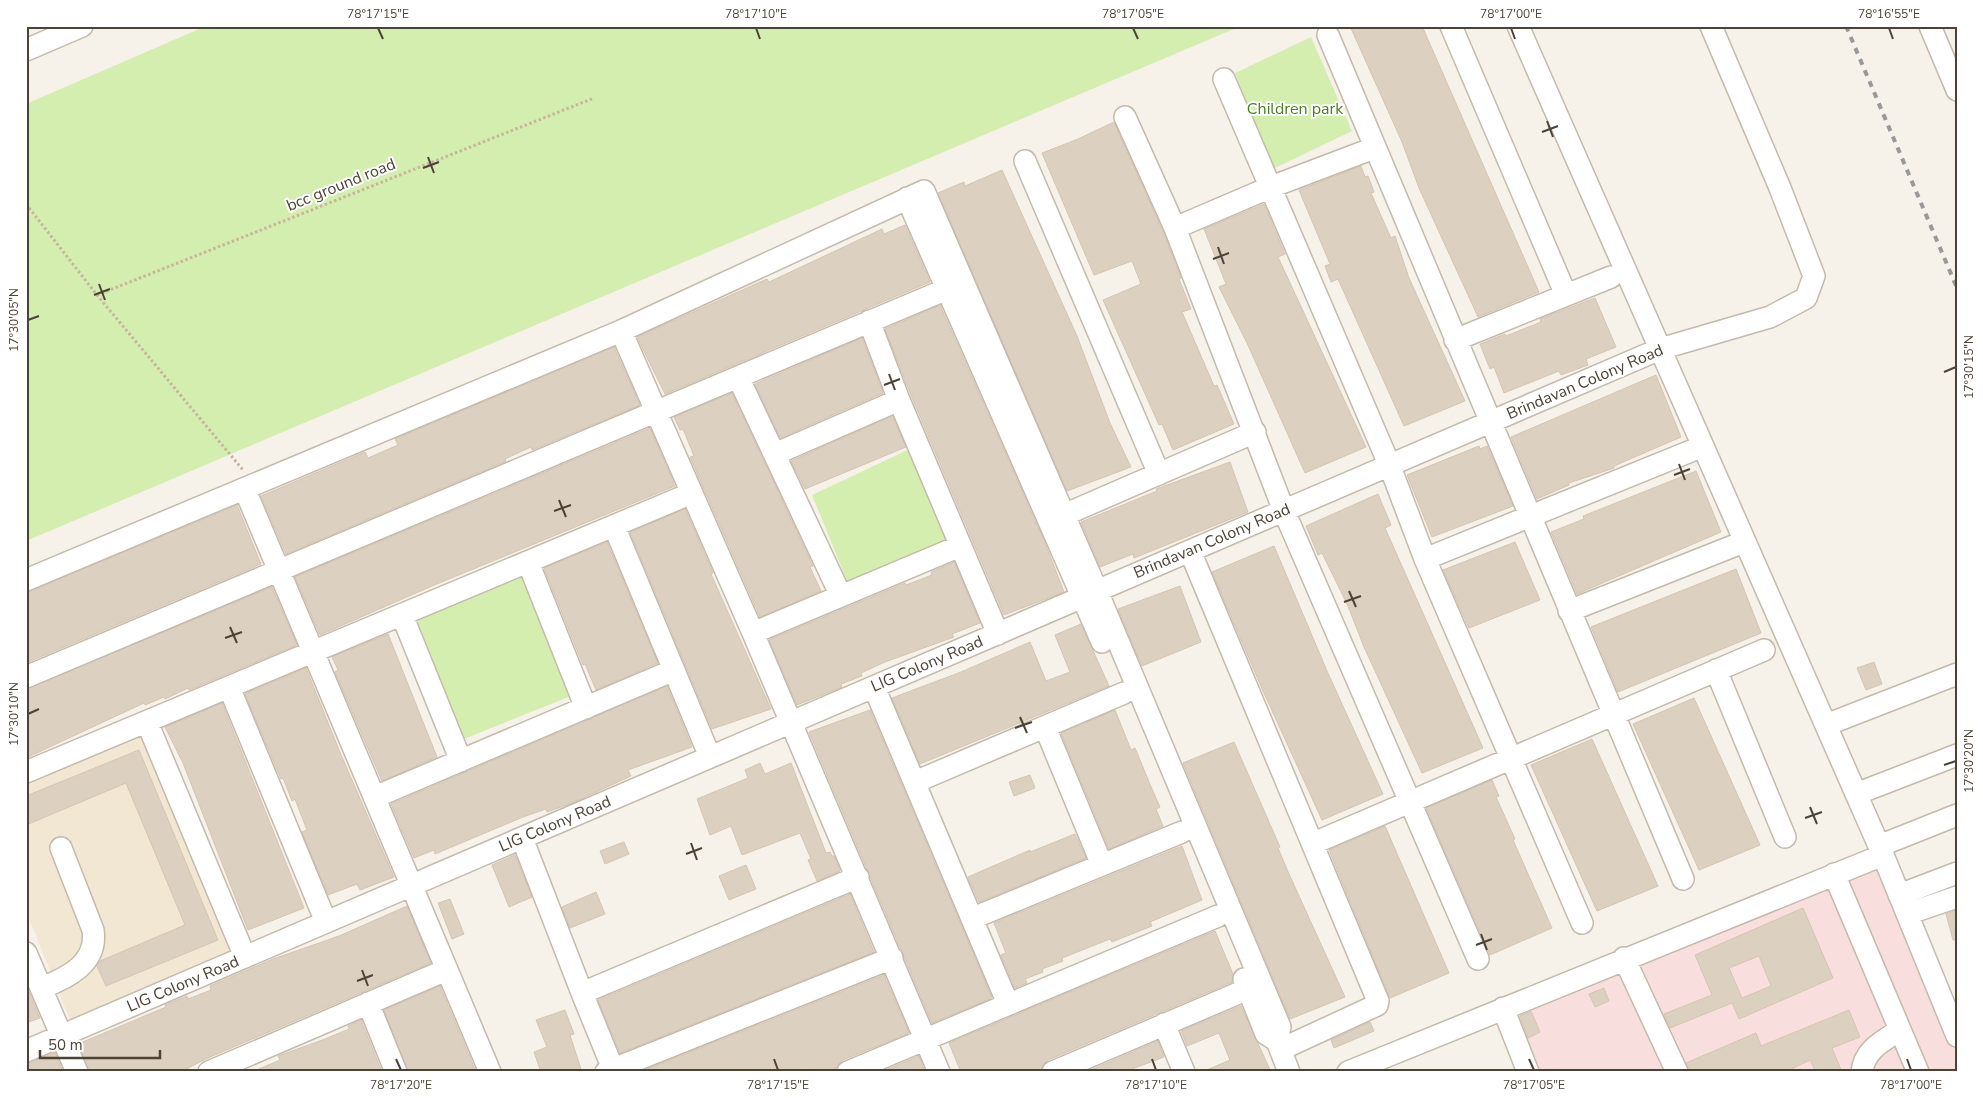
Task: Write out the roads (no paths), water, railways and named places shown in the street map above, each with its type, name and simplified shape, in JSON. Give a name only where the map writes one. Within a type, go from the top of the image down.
[{"type":"street","points":[[26,50],[82,26]]},
{"type":"street","points":[[1451,26],[1566,295]]},
{"type":"street","points":[[1518,26],[1881,850],[1903,904],[1951,1006],[1957,1036]]},
{"type":"street","name":"Brindavan Colony Road","points":[[1090,594],[1660,349],[1770,317],[1806,298],[1814,276],[1780,188],[1711,26]]},
{"type":"street","points":[[1930,26],[1957,90]]},
{"type":"street","points":[[1328,35],[1683,879]]},
{"type":"street","points":[[1224,79],[1389,464],[1426,559],[1582,924]]},
{"type":"street","points":[[1125,117],[1175,228],[1284,511],[1478,959]]},
{"type":"street","points":[[1175,228],[1271,187],[1374,148]]},
{"type":"street","points":[[1025,161],[1158,474]]},
{"type":"street","points":[[26,580],[247,483],[620,331],[924,191],[1064,514],[1124,693],[1266,1034],[1278,1044],[1286,1047],[1377,1005],[1378,1001],[1314,843],[1190,551]]},
{"type":"street","points":[[907,198],[947,289],[1090,594],[1280,1026],[1278,1044],[1289,1072]]},
{"type":"street","points":[[1455,340],[1611,276]]},
{"type":"street","points":[[26,677],[947,289]]},
{"type":"street","points":[[869,321],[899,400],[998,634]]},
{"type":"street","points":[[620,331],[753,633],[939,1072]]},
{"type":"street","points":[[738,377],[841,596]]},
{"type":"street","points":[[775,454],[899,400]]},
{"type":"street","points":[[1064,514],[1255,432]]},
{"type":"street","points":[[1426,559],[1691,451]]},
{"type":"street","points":[[247,483],[279,570],[490,1072]]},
{"type":"street","points":[[26,772],[692,493]]},
{"type":"street","points":[[614,526],[710,757]]},
{"type":"street","points":[[1569,611],[1736,545]]},
{"type":"street","points":[[753,633],[960,546]]},
{"type":"street","points":[[528,562],[586,708]]},
{"type":"street","name":"LIG Colony Road","points":[[26,1052],[1090,594]]},
{"type":"street","points":[[402,615],[461,760]]},
{"type":"street","points":[[1314,843],[1764,650]]},
{"type":"street","points":[[375,797],[674,670]]},
{"type":"street","points":[[1716,670],[1785,837]]},
{"type":"street","points":[[1826,725],[1957,674]]},
{"type":"street","points":[[874,687],[1008,1004]]},
{"type":"street","points":[[229,688],[326,922]]},
{"type":"street","points":[[915,782],[1124,693]]},
{"type":"street","points":[[147,722],[245,957]]},
{"type":"street","points":[[1045,727],[1102,865]]},
{"type":"street","points":[[1856,794],[1957,755]]},
{"type":"street","points":[[1348,1072],[1834,874],[1957,815]]},
{"type":"street","points":[[973,918],[1182,832]]},
{"type":"street","points":[[522,838],[582,993],[609,1070],[892,958]]},
{"type":"street","points":[[41,988],[62,980],[77,970],[85,962],[95,943],[93,930],[61,848]]},
{"type":"street","points":[[1903,904],[1957,873]]},
{"type":"street","points":[[1834,874],[1918,1072]]},
{"type":"street","points":[[582,993],[858,877]]},
{"type":"street","points":[[1903,904],[1957,897]]},
{"type":"street","points":[[848,1072],[1218,916]]},
{"type":"street","points":[[26,953],[77,1072]]},
{"type":"street","points":[[1624,958],[1677,1072]]},
{"type":"street","points":[[209,1072],[446,970]]},
{"type":"street","points":[[1053,1072],[1089,1065],[1164,1024],[1248,989]]},
{"type":"street","points":[[368,1004],[396,1072]]},
{"type":"street","points":[[1503,1008],[1528,1072]]},
{"type":"street","points":[[1164,1024],[1184,1072]]},
{"type":"street","points":[[1862,1072],[1863,1060],[1870,1051],[1900,1030]]},
{"type":"railway","points":[[1846,26],[1957,288]]},
{"type":"park label","name":"Children park","points":[[1295,109]]}]
